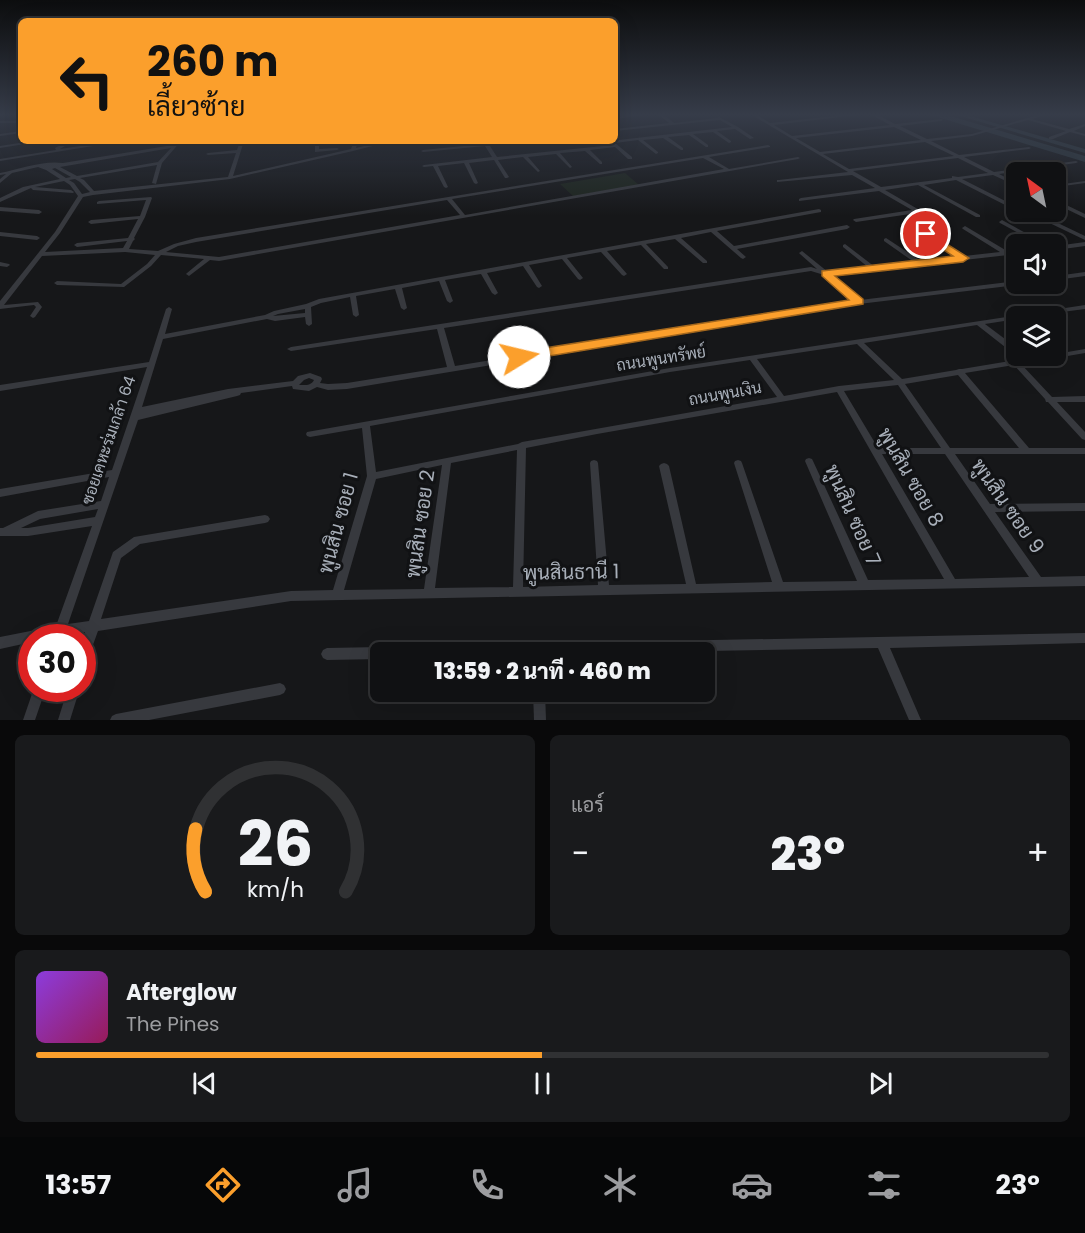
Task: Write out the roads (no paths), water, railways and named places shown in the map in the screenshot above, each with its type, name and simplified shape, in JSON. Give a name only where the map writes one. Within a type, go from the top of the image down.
[{"type":"street","points":[[50,163],[53,152],[59,149]]},
{"type":"street","points":[[0,160],[71,149]]},
{"type":"street","points":[[48,169],[59,165],[158,149]]},
{"type":"street","points":[[154,183],[160,163],[172,149]]},
{"type":"street","points":[[317,149],[317,151],[337,149]]},
{"type":"street","points":[[33,316],[39,304],[0,306],[3,298],[42,254],[81,196],[230,178],[358,149]]},
{"type":"street","points":[[423,151],[442,149]]},
{"type":"street","points":[[488,149],[507,177]]},
{"type":"street","points":[[424,166],[586,149],[600,163]]},
{"type":"street","points":[[619,149],[630,158]]},
{"type":"street","points":[[651,149],[656,153]]},
{"type":"street","points":[[57,283],[122,286],[149,265],[161,252],[196,240],[752,149]]},
{"type":"street","points":[[811,149],[938,222]]},
{"type":"street","points":[[819,153],[855,149]]},
{"type":"street","points":[[943,149],[1006,180]]},
{"type":"street","points":[[778,181],[1024,149]]},
{"type":"street","points":[[59,165],[62,150]]},
{"type":"street","points":[[208,154],[239,151],[230,178]]},
{"type":"street","points":[[556,152],[570,167]]},
{"type":"street","points":[[525,156],[538,171]]},
{"type":"street","points":[[705,156],[727,170]]},
{"type":"street","points":[[42,254],[125,250],[161,252],[208,259],[798,158]]},
{"type":"street","points":[[466,162],[476,183]]},
{"type":"street","points":[[801,200],[988,172],[1076,162]]},
{"type":"street","points":[[0,174],[50,163],[59,165],[93,193]]},
{"type":"street","points":[[0,200],[25,188],[160,163]]},
{"type":"street","points":[[435,165],[446,188]]},
{"type":"street","points":[[40,167],[64,179],[81,196]]},
{"type":"street","points":[[0,182],[10,173]]},
{"type":"street","points":[[954,177],[1006,203]]},
{"type":"street","points":[[1066,185],[1085,182]]},
{"type":"street","points":[[918,183],[978,216]]},
{"type":"street","points":[[25,188],[71,192]]},
{"type":"street","points":[[99,203],[149,198],[125,250]]},
{"type":"street","points":[[449,199],[463,216]]},
{"type":"street","points":[[1066,206],[1084,214]]},
{"type":"street","points":[[0,209],[39,212]]},
{"type":"street","points":[[160,337],[267,317],[275,320],[308,310],[319,301],[819,211]]},
{"type":"street","points":[[856,220],[917,211]]},
{"type":"street","points":[[91,222],[142,217]]},
{"type":"street","points":[[1002,222],[1024,234]]},
{"type":"street","points":[[1052,222],[1085,238]]},
{"type":"street","points":[[733,248],[847,227]]},
{"type":"street","points":[[965,228],[1006,254]]},
{"type":"street","points":[[712,230],[743,257]]},
{"type":"street","points":[[0,234],[37,238]]},
{"type":"street","points":[[926,234],[963,258]]},
{"type":"street","points":[[677,237],[705,262]]},
{"type":"street","points":[[77,245],[132,239]]},
{"type":"street","points":[[886,240],[919,263]]},
{"type":"street","points":[[642,243],[666,268]]},
{"type":"street","points":[[1066,247],[1085,244]]},
{"type":"street","points":[[845,246],[873,268]]},
{"type":"street","points":[[603,250],[624,274]]},
{"type":"street","points":[[802,253],[858,302]]},
{"type":"street","points":[[291,349],[811,269],[826,274],[1006,254]]},
{"type":"street","points":[[563,257],[580,278]]},
{"type":"street","points":[[189,274],[208,259]]},
{"type":"street","points":[[525,264],[539,286]]},
{"type":"street","points":[[483,272],[495,293]]},
{"type":"street","points":[[1066,277],[1085,274]]},
{"type":"street","points":[[441,279],[450,301]]},
{"type":"street","points":[[135,415],[295,383],[296,387],[304,388],[316,384],[328,387],[347,386],[858,302],[1006,284]]},
{"type":"street","points":[[398,287],[404,308]]},
{"type":"street","points":[[353,295],[356,315]]},
{"type":"street","name":"ถนนพูนทรัพย์","points":[[1066,310],[1085,307]]},
{"type":"street","points":[[151,364],[169,309]]},
{"type":"street","points":[[308,310],[309,324]]},
{"type":"street","name":"ถนนพูนทรัพย์","points":[[310,434],[752,357],[1006,319]]},
{"type":"street","points":[[979,323],[1006,344]]},
{"type":"street","points":[[440,326],[451,368]]},
{"type":"street","name":"พูนสิน ซอย 9","points":[[858,341],[900,382],[1038,581]]},
{"type":"street","name":"ถนนพูนเงิน","points":[[1066,353],[1085,351]]},
{"type":"street","points":[[752,357],[782,399]]},
{"type":"street","name":"ถนนพูนเงิน","points":[[372,476],[522,445],[839,389],[900,382],[1006,362]]},
{"type":"street","name":"ซอยเคหะร่มเกล้า 64","points":[[0,388],[151,364],[62,624]]},
{"type":"street","points":[[1025,366],[1049,400],[1085,436]]},
{"type":"street","points":[[959,371],[1025,449]]},
{"type":"street","name":"พูนสิน ซอย 8","points":[[839,389],[952,583]]},
{"type":"street","points":[[1049,400],[1085,399]]},
{"type":"street","name":"พูนสิน ซอย 1","points":[[337,595],[372,476],[366,424]]},
{"type":"street","points":[[518,590],[522,445]]},
{"type":"street","points":[[875,451],[1025,449],[1085,451]]},
{"type":"street","name":"พูนสิน ซอย 2","points":[[429,592],[447,461]]},
{"type":"street","name":"พูนสิน ซอย 7","points":[[809,461],[864,584]]},
{"type":"street","points":[[594,463],[604,589]]},
{"type":"street","points":[[738,463],[779,586]]},
{"type":"street","points":[[664,466],[692,588]]},
{"type":"street","points":[[0,493],[115,473]]},
{"type":"street","points":[[4,531],[38,515],[104,504]]},
{"type":"street","points":[[987,508],[1085,507]]},
{"type":"street","points":[[94,624],[117,555],[130,543],[265,519]]},
{"type":"street","points":[[4,531],[28,532],[98,521]]},
{"type":"street","name":"พูนสินธานี 1","points":[[96,627],[270,599],[337,595],[1085,581]]},
{"type":"street","points":[[715,647],[1085,638]]},
{"type":"street","name":"พูนสินธานี 1","points":[[0,643],[18,640]]},
{"type":"street","points":[[882,643],[915,720]]},
{"type":"street","points":[[327,654],[370,653]]},
{"type":"street","points":[[116,720],[280,689]]},
{"type":"street","points":[[29,720],[35,702]]},
{"type":"street","points":[[64,720],[70,702]]},
{"type":"street","points":[[539,702],[540,720]]},
{"type":"waterway","points":[[1050,149],[1085,159]]},
{"type":"waterway","points":[[1077,149],[1085,151]]}]
